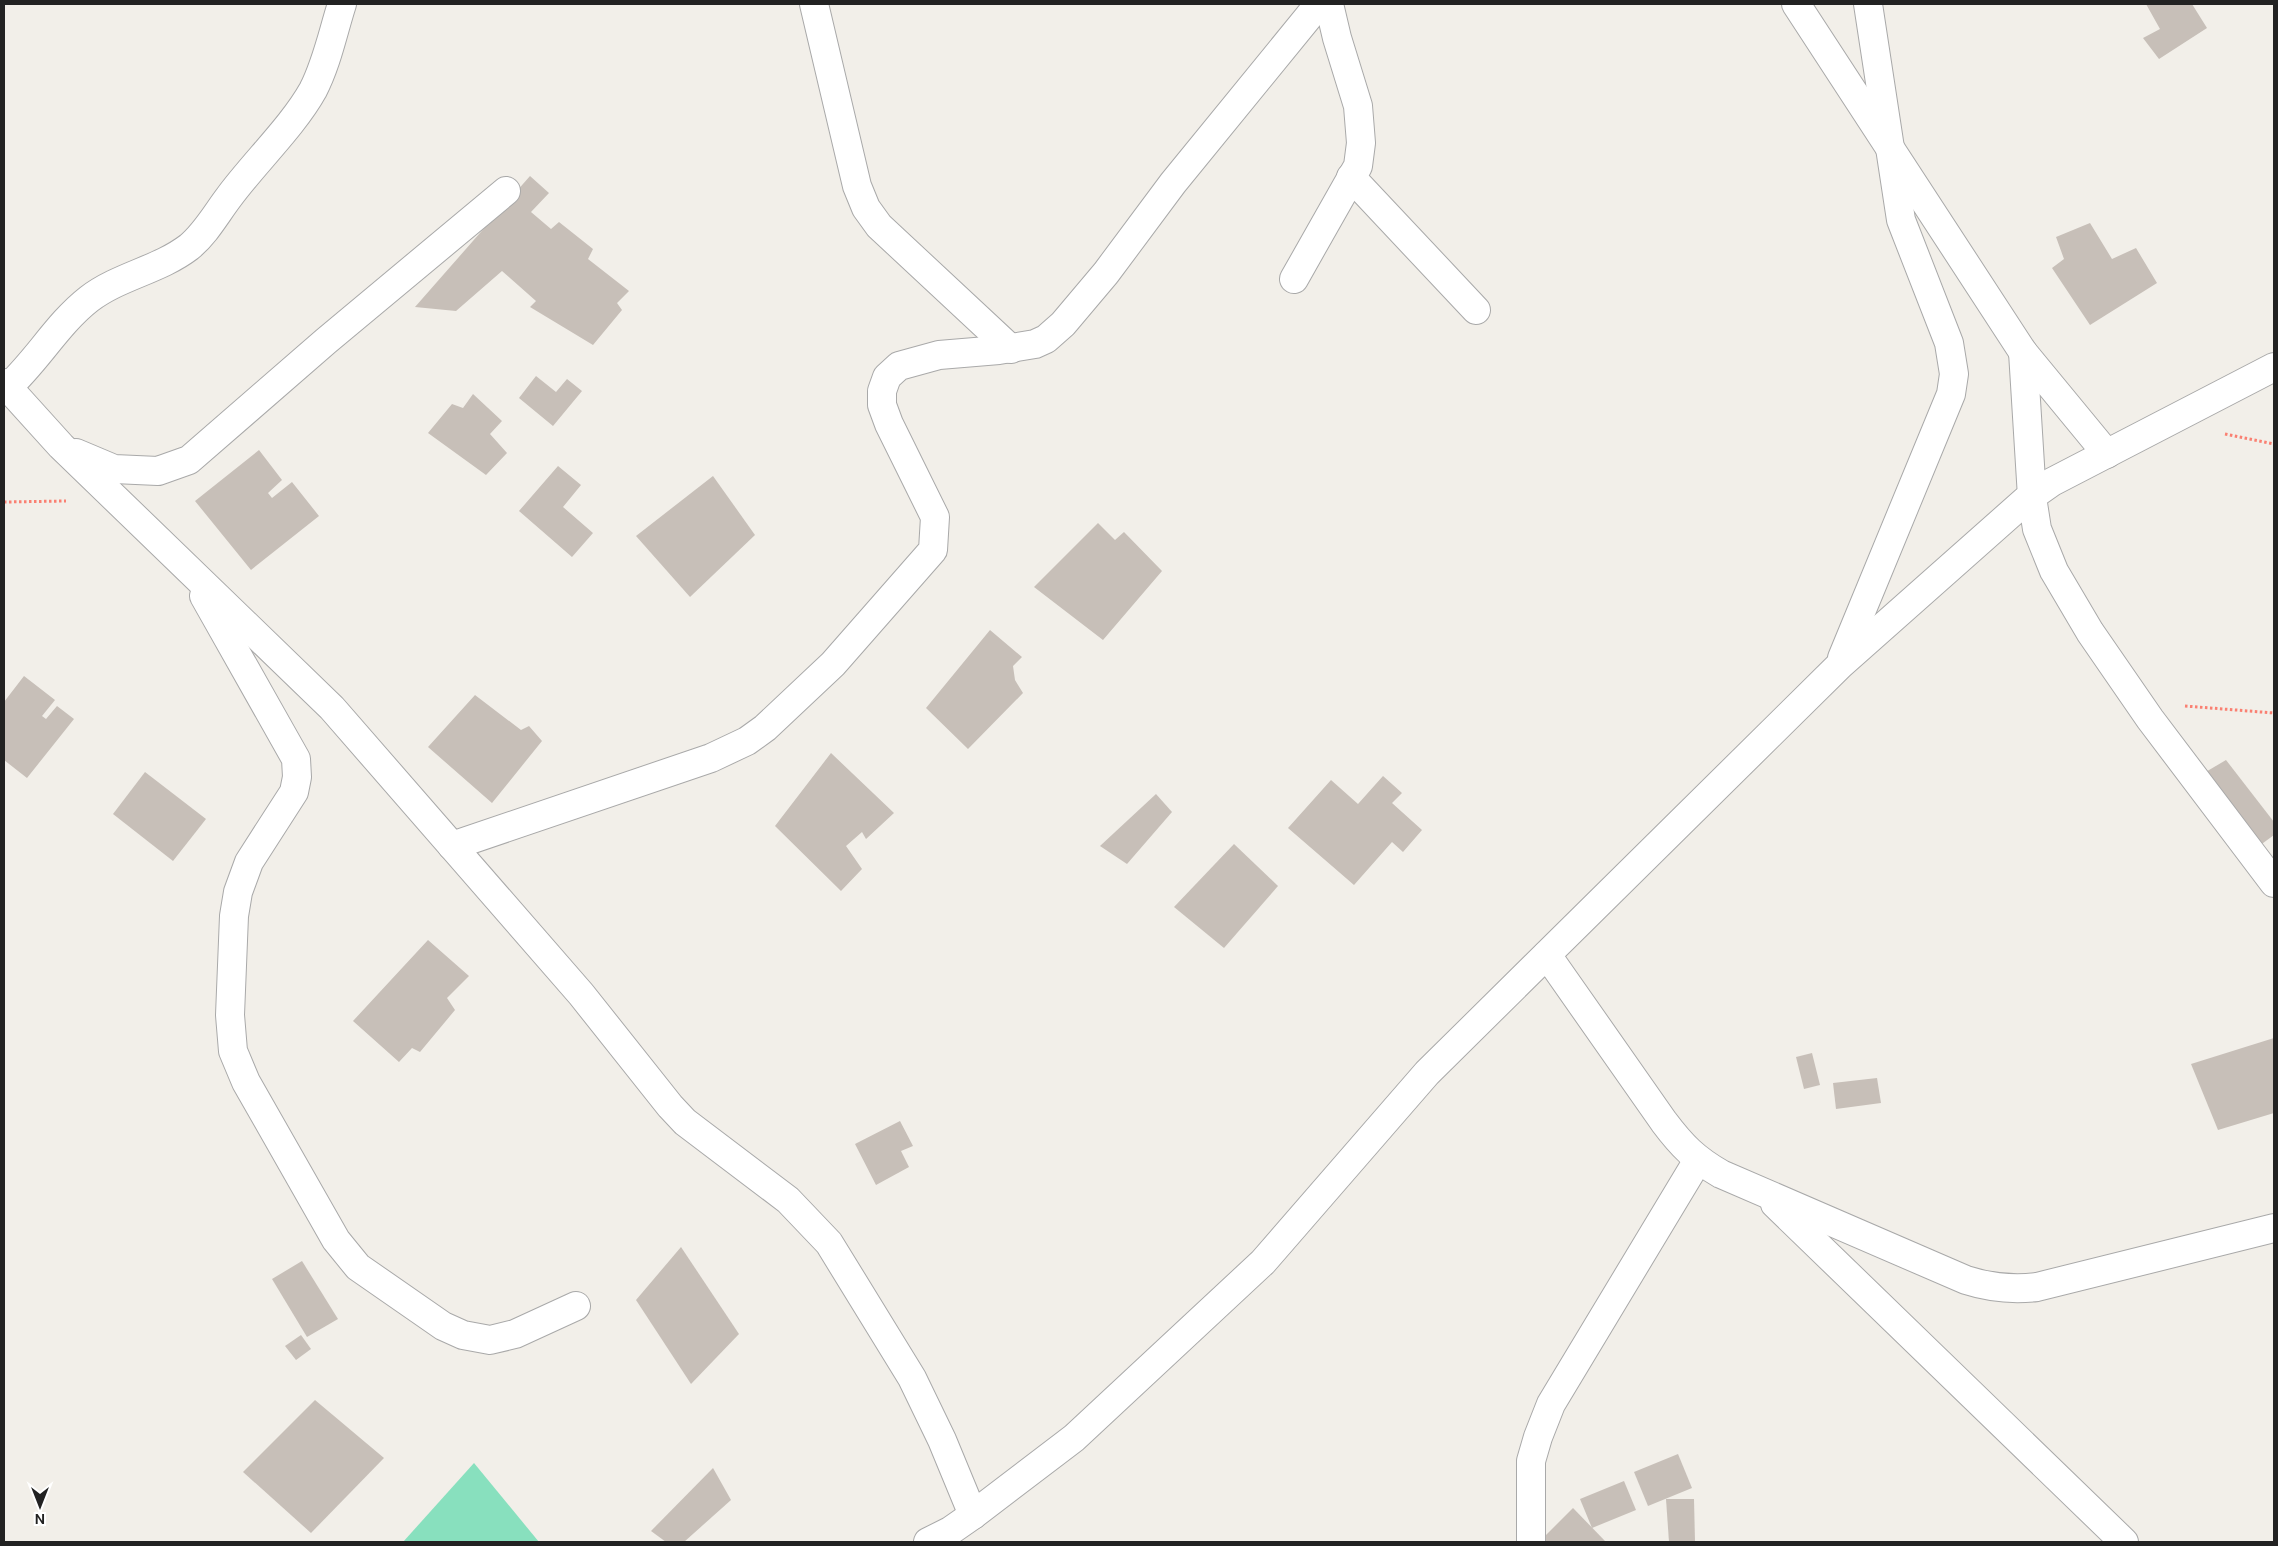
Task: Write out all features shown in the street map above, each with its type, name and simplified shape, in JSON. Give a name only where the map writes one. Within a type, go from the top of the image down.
[{"type":"street","points":[[342,4],[324,64],[306,101],[228,198],[205,232],[189,247],[162,263],[90,298],[66,319],[25,372],[5,386],[61,446],[332,708],[581,994],[670,1106],[686,1122],[788,1200],[829,1243],[912,1378],[942,1440],[973,1515]]},
{"type":"street","points":[[814,4],[857,186],[866,208],[879,226],[1011,349]]},
{"type":"street","points":[[452,846],[711,758],[747,742],[765,728],[833,664],[933,550],[935,517],[889,424],[882,404],[882,391],[887,377],[898,366],[939,355],[1011,349],[1035,344],[1046,338],[1063,324],[1106,273],[1173,183],[1319,4]]},
{"type":"street","points":[[1294,279],[1358,166],[1361,126],[1358,106],[1337,38],[1329,4]]},
{"type":"street","points":[[1796,4],[2023,352],[2107,454]]},
{"type":"street","points":[[1840,665],[1951,394],[1954,374],[1949,343],[1901,220],[1868,4]]},
{"type":"street","points":[[1351,177],[1476,310]]},
{"type":"street","points":[[61,446],[114,469],[158,470],[189,460],[326,341],[506,191]]},
{"type":"street","points":[[2023,352],[2032,497],[2037,529],[2054,571],[2090,632],[2143,708],[2274,883]]},
{"type":"street","points":[[928,1542],[950,1531],[973,1515],[1074,1438],[1263,1262],[1427,1074],[1840,665],[2032,497],[2052,482],[2274,368]]},
{"type":"street","points":[[189,570],[296,759],[297,777],[294,792],[249,862],[238,892],[234,916],[230,1015],[233,1051],[246,1082],[336,1240],[358,1267],[443,1326],[463,1335],[490,1340],[515,1334],[576,1306]]},
{"type":"street","points":[[1547,955],[1677,1140],[1698,1160],[1722,1174],[1966,1280],[1990,1288],[2015,1290],[2037,1287],[2274,1228]]},
{"type":"street","points":[[1531,1542],[1532,1461],[1538,1437],[1551,1404],[1698,1160]]},
{"type":"street","points":[[1763,1192],[2124,1542]]},
{"type":"path","points":[[4,502],[116,500]]},
{"type":"path","points":[[2143,708],[2176,705],[2274,713]]},
{"type":"green space","points":[[474,1463],[539,1542],[403,1542]]},
{"type":"building","points":[[2146,4],[2192,4],[2207,28],[2159,59],[2143,38],[2160,29]]},
{"type":"building","points":[[530,176],[549,193],[531,212],[551,229],[559,222],[593,249],[588,259],[629,291],[617,303],[622,310],[593,345],[530,307],[536,301],[502,271],[456,311],[415,307]]},
{"type":"building","points":[[2090,223],[2112,259],[2136,248],[2157,283],[2090,325],[2052,268],[2064,259],[2056,237]]},
{"type":"building","points":[[536,376],[556,392],[567,379],[582,391],[553,426],[519,398]]},
{"type":"building","points":[[473,394],[502,421],[490,434],[507,453],[486,475],[428,433],[452,404],[463,408]]},
{"type":"building","points":[[259,450],[282,480],[268,493],[272,498],[292,482],[319,516],[251,570],[195,501]]},
{"type":"building","points":[[558,466],[581,485],[563,507],[593,533],[572,557],[519,511]]},
{"type":"building","points":[[713,476],[755,535],[690,597],[636,536]]},
{"type":"building","points":[[1098,523],[1115,540],[1124,532],[1162,571],[1103,640],[1034,587]]},
{"type":"building","points":[[990,630],[1022,657],[1013,666],[1015,680],[1023,693],[968,749],[926,708]]},
{"type":"building","points":[[24,676],[55,700],[42,716],[46,719],[57,706],[74,719],[27,778],[4,760],[4,702]]},
{"type":"building","points":[[475,695],[521,730],[529,726],[542,741],[492,803],[428,747]]},
{"type":"building","points":[[831,753],[894,813],[866,839],[862,832],[846,846],[862,869],[841,891],[775,826]]},
{"type":"building","points":[[2226,760],[2274,822],[2274,835],[2259,846],[2204,773]]},
{"type":"building","points":[[145,772],[206,819],[173,861],[113,814]]},
{"type":"building","points":[[1383,776],[1402,793],[1392,803],[1422,830],[1403,852],[1392,842],[1354,885],[1288,828],[1331,780],[1358,804]]},
{"type":"building","points":[[1156,794],[1172,812],[1127,864],[1100,846]]},
{"type":"building","points":[[1234,844],[1278,886],[1224,948],[1174,907]]},
{"type":"building","points":[[428,940],[469,976],[447,998],[455,1010],[420,1052],[412,1048],[399,1062],[353,1021]]},
{"type":"building","points":[[2274,1038],[2274,1113],[2218,1130],[2191,1064]]},
{"type":"building","points":[[1812,1053],[1820,1085],[1804,1089],[1796,1057]]},
{"type":"building","points":[[1877,1078],[1881,1103],[1836,1109],[1833,1083]]},
{"type":"building","points":[[900,1121],[913,1146],[901,1151],[909,1167],[876,1185],[855,1144]]},
{"type":"building","points":[[681,1247],[739,1334],[691,1384],[636,1300]]},
{"type":"building","points":[[302,1261],[338,1319],[307,1337],[272,1279]]},
{"type":"building","points":[[301,1335],[311,1349],[296,1360],[285,1346]]},
{"type":"building","points":[[315,1400],[384,1458],[311,1533],[243,1472]]},
{"type":"building","points":[[1678,1454],[1692,1488],[1648,1506],[1634,1472]]},
{"type":"building","points":[[713,1468],[731,1500],[684,1542],[666,1542],[651,1531]]},
{"type":"building","points":[[1624,1481],[1636,1510],[1592,1528],[1580,1499]]},
{"type":"building","points":[[1666,1499],[1694,1499],[1695,1542],[1669,1542]]},
{"type":"building","points":[[1573,1508],[1606,1542],[1539,1542]]}]
